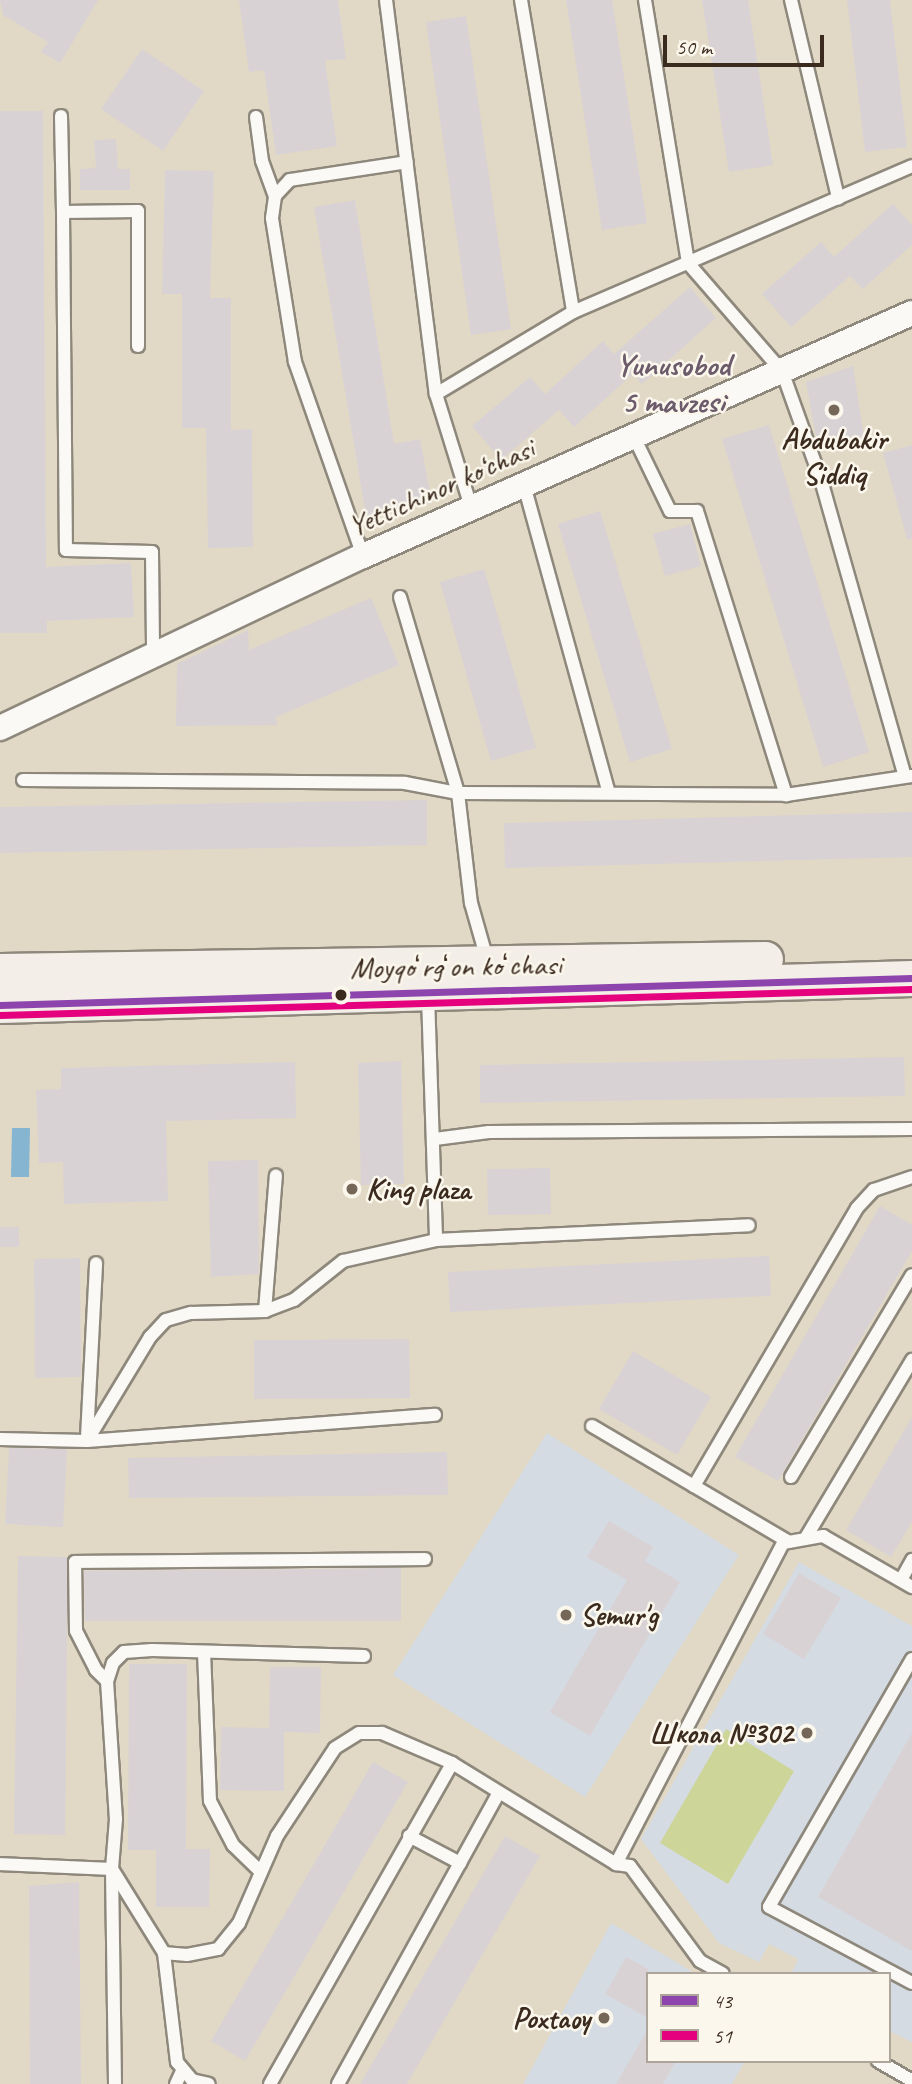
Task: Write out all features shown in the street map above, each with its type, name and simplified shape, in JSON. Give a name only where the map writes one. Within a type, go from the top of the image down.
[{"type":"main road","name":"Moyqoʻrgʻon koʻchasi","points":[[0,971],[912,956]]},
{"type":"main road","name":"Moyqoʻrgʻon koʻchasi","points":[[0,1005],[428,995],[912,978]]},
{"type":"street","name":"Yettichinor ko‘chasi","points":[[0,728],[153,652],[363,555],[635,439],[912,313]]},
{"type":"lane","points":[[386,0],[436,394],[472,510]]},
{"type":"lane","points":[[521,0],[573,312]]},
{"type":"lane","points":[[23,780],[405,783],[458,793],[608,791],[786,795],[908,775],[821,480],[782,372],[688,264],[645,0]]},
{"type":"lane","points":[[792,0],[838,198]]},
{"type":"lane","points":[[61,116],[66,550],[152,552],[153,652]]},
{"type":"lane","points":[[256,117],[262,161],[275,196],[272,218],[295,362],[363,555]]},
{"type":"lane","points":[[275,196],[290,180],[407,162]]},
{"type":"lane","points":[[436,394],[573,312],[912,166]]},
{"type":"lane","points":[[63,212],[138,211],[138,345]]},
{"type":"lane","points":[[635,439],[670,511],[697,511],[786,795]]},
{"type":"lane","points":[[524,485],[608,791]]},
{"type":"lane","points":[[400,597],[458,793],[471,902],[488,965]]},
{"type":"lane","points":[[428,995],[435,1139],[436,1240]]},
{"type":"lane","points":[[435,1139],[489,1132],[912,1129]]},
{"type":"lane","points":[[265,1311],[276,1174]]},
{"type":"lane","points":[[694,1486],[857,1208],[874,1189],[912,1177]]},
{"type":"lane","points":[[87,1441],[149,1337],[166,1320],[191,1313],[265,1311],[295,1300],[342,1261],[436,1240],[749,1225]]},
{"type":"lane","points":[[87,1441],[96,1262]]},
{"type":"lane","points":[[791,1477],[912,1275]]},
{"type":"lane","points":[[805,1539],[912,1360]]},
{"type":"lane","points":[[0,1438],[87,1441],[435,1415]]},
{"type":"lane","points":[[592,1426],[789,1542]]},
{"type":"lane","points":[[616,1864],[783,1543],[823,1536],[906,1584],[912,1560]]},
{"type":"lane","points":[[107,1681],[96,1670],[76,1631],[75,1562],[425,1559]]},
{"type":"lane","points":[[115,2084],[112,1869],[116,1819],[107,1681],[113,1663],[124,1652],[364,1656]]},
{"type":"lane","points":[[204,1652],[210,1801],[233,1845],[261,1872]]},
{"type":"lane","points":[[912,1659],[769,1907],[912,1983]]},
{"type":"lane","points":[[164,1953],[187,1955],[218,1949],[239,1923],[276,1836],[335,1748],[359,1733],[382,1733],[452,1762],[616,1864],[630,1866],[700,1961],[719,1972]]},
{"type":"lane","points":[[270,2084],[452,1762]]},
{"type":"lane","points":[[338,2084],[499,1792]]},
{"type":"lane","points":[[409,1836],[460,1863]]},
{"type":"lane","points":[[0,1864],[112,1869]]},
{"type":"lane","points":[[112,1869],[164,1953],[182,2071],[176,2084]]},
{"type":"lane","points":[[881,2063],[912,2081]]},
{"type":"lane","points":[[182,2071],[192,2080],[209,2084]]},
{"type":"shaded area","name":"Semur'g","points":[[547,1433],[739,1555],[585,1797],[393,1675]]},
{"type":"shaded area","name":"Школа №302","points":[[799,1562],[912,1626],[912,2042],[891,2032],[891,1972],[792,1972],[798,1959],[769,1944],[759,1962],[719,1943],[641,1839]]},
{"type":"shaded area","name":"Poxtaoy","points":[[611,1923],[693,1972],[646,1972],[646,2063],[744,2063],[732,2084],[523,2084]]},
{"type":"green space","points":[[726,1729],[794,1771],[728,1884],[660,1843]]},
{"type":"water","points":[[12,1128],[30,1128],[29,1177],[11,1177]]},
{"type":"building","points":[[0,0],[98,0],[60,63],[41,52],[48,42],[3,15]]},
{"type":"building","points":[[239,0],[338,0],[346,59],[325,61],[337,146],[276,155],[264,70],[249,72]]},
{"type":"building","points":[[566,0],[612,0],[647,223],[602,230]]},
{"type":"building","points":[[702,0],[748,0],[773,165],[729,172]]},
{"type":"building","points":[[847,0],[890,0],[907,147],[865,152]]},
{"type":"building","points":[[466,16],[511,329],[471,335],[426,22]]},
{"type":"building","points":[[142,49],[204,91],[163,151],[101,109]]},
{"type":"building","points":[[0,111],[43,111],[46,567],[131,563],[134,617],[47,621],[47,633],[0,633]]},
{"type":"building","points":[[116,139],[118,169],[130,169],[130,190],[80,190],[80,169],[96,168],[94,140]]},
{"type":"building","points":[[165,170],[214,171],[210,298],[231,298],[231,430],[252,429],[253,547],[208,548],[206,428],[182,428],[182,294],[162,294]]},
{"type":"building","points":[[355,200],[394,444],[420,439],[432,503],[366,516],[314,207]]},
{"type":"building","points":[[893,204],[912,225],[912,245],[863,289],[850,276],[791,327],[762,294],[821,242],[834,257]]},
{"type":"building","points":[[690,287],[716,318],[642,384],[633,374],[574,427],[559,410],[501,460],[472,426],[530,377],[545,394],[603,341],[614,354]]},
{"type":"building","name":"Abdubakir Siddiq","points":[[853,366],[864,438],[817,443],[806,382]]},
{"type":"building","points":[[769,425],[869,752],[823,767],[722,439]]},
{"type":"building","points":[[912,445],[912,539],[907,539],[883,453]]},
{"type":"building","points":[[600,511],[672,749],[630,762],[558,524]]},
{"type":"building","points":[[690,524],[701,566],[665,576],[653,534]]},
{"type":"building","points":[[484,569],[536,748],[491,761],[440,582]]},
{"type":"building","points":[[371,598],[399,665],[276,717],[277,725],[176,726],[177,664],[248,630],[249,650]]},
{"type":"building","points":[[427,800],[427,845],[0,853],[0,807]]},
{"type":"building","points":[[912,812],[912,857],[505,868],[504,823]]},
{"type":"building","points":[[904,1057],[905,1096],[480,1103],[480,1065]]},
{"type":"building","points":[[401,1061],[404,1184],[361,1185],[358,1063]]},
{"type":"building","points":[[295,1062],[296,1118],[166,1121],[168,1201],[64,1204],[63,1162],[39,1163],[36,1090],[61,1089],[61,1068]]},
{"type":"building","points":[[258,1160],[259,1274],[211,1277],[208,1161]]},
{"type":"building","points":[[550,1168],[551,1214],[488,1215],[487,1169]]},
{"type":"building","points":[[880,1206],[912,1225],[912,1251],[778,1481],[735,1457]]},
{"type":"building","points":[[0,1227],[19,1227],[19,1247],[0,1247]]},
{"type":"building","points":[[769,1256],[771,1296],[450,1312],[448,1272]]},
{"type":"building","points":[[80,1258],[81,1377],[35,1378],[34,1259]]},
{"type":"building","points":[[409,1339],[410,1398],[254,1399],[254,1340]]},
{"type":"building","points":[[633,1351],[711,1397],[677,1455],[599,1409]]},
{"type":"building","points":[[912,1417],[912,1522],[891,1557],[846,1530]]},
{"type":"building","points":[[9,1448],[67,1449],[63,1527],[5,1524]]},
{"type":"building","points":[[447,1452],[448,1495],[129,1498],[128,1458]]},
{"type":"building","points":[[609,1521],[653,1547],[645,1561],[680,1582],[590,1736],[550,1712],[627,1580],[587,1557]]},
{"type":"building","points":[[18,1556],[68,1557],[65,1835],[14,1834]]},
{"type":"building","points":[[401,1568],[401,1621],[85,1621],[84,1571]]},
{"type":"building","points":[[799,1573],[841,1598],[804,1659],[763,1634]]},
{"type":"building","points":[[129,1664],[187,1664],[186,1849],[210,1849],[209,1907],[156,1907],[156,1850],[128,1850]]},
{"type":"building","points":[[270,1667],[321,1667],[320,1733],[284,1732],[284,1791],[220,1790],[221,1727],[269,1728]]},
{"type":"building","points":[[912,1733],[912,1951],[818,1897]]},
{"type":"building","points":[[373,1762],[408,1782],[245,2061],[211,2041]]},
{"type":"building","points":[[505,1836],[540,1856],[407,2084],[360,2084]]},
{"type":"building","points":[[79,1882],[81,2084],[30,2084],[29,1886]]},
{"type":"building","points":[[626,1957],[648,1969],[646,2017],[605,1994]]},
{"type":"building","points":[[646,2032],[646,2063],[675,2063],[663,2084],[616,2084]]},
{"type":"transit line","name":"43","points":[[0,1005],[912,978]]},
{"type":"transit line","name":"51","points":[[0,1015],[912,989]]},
{"type":"place","name":"Abdubakir Siddiq","points":[[834,410]]},
{"type":"place","name":"King plaza","points":[[352,1189]]},
{"type":"place","name":"Semur'g","points":[[566,1615]]},
{"type":"place","name":"Школа №302","points":[[807,1733]]},
{"type":"place","name":"Poxtaoy","points":[[604,2018]]},
{"type":"district","name":"Yunusobod 5 mavzesi","points":[[673,384]]}]
